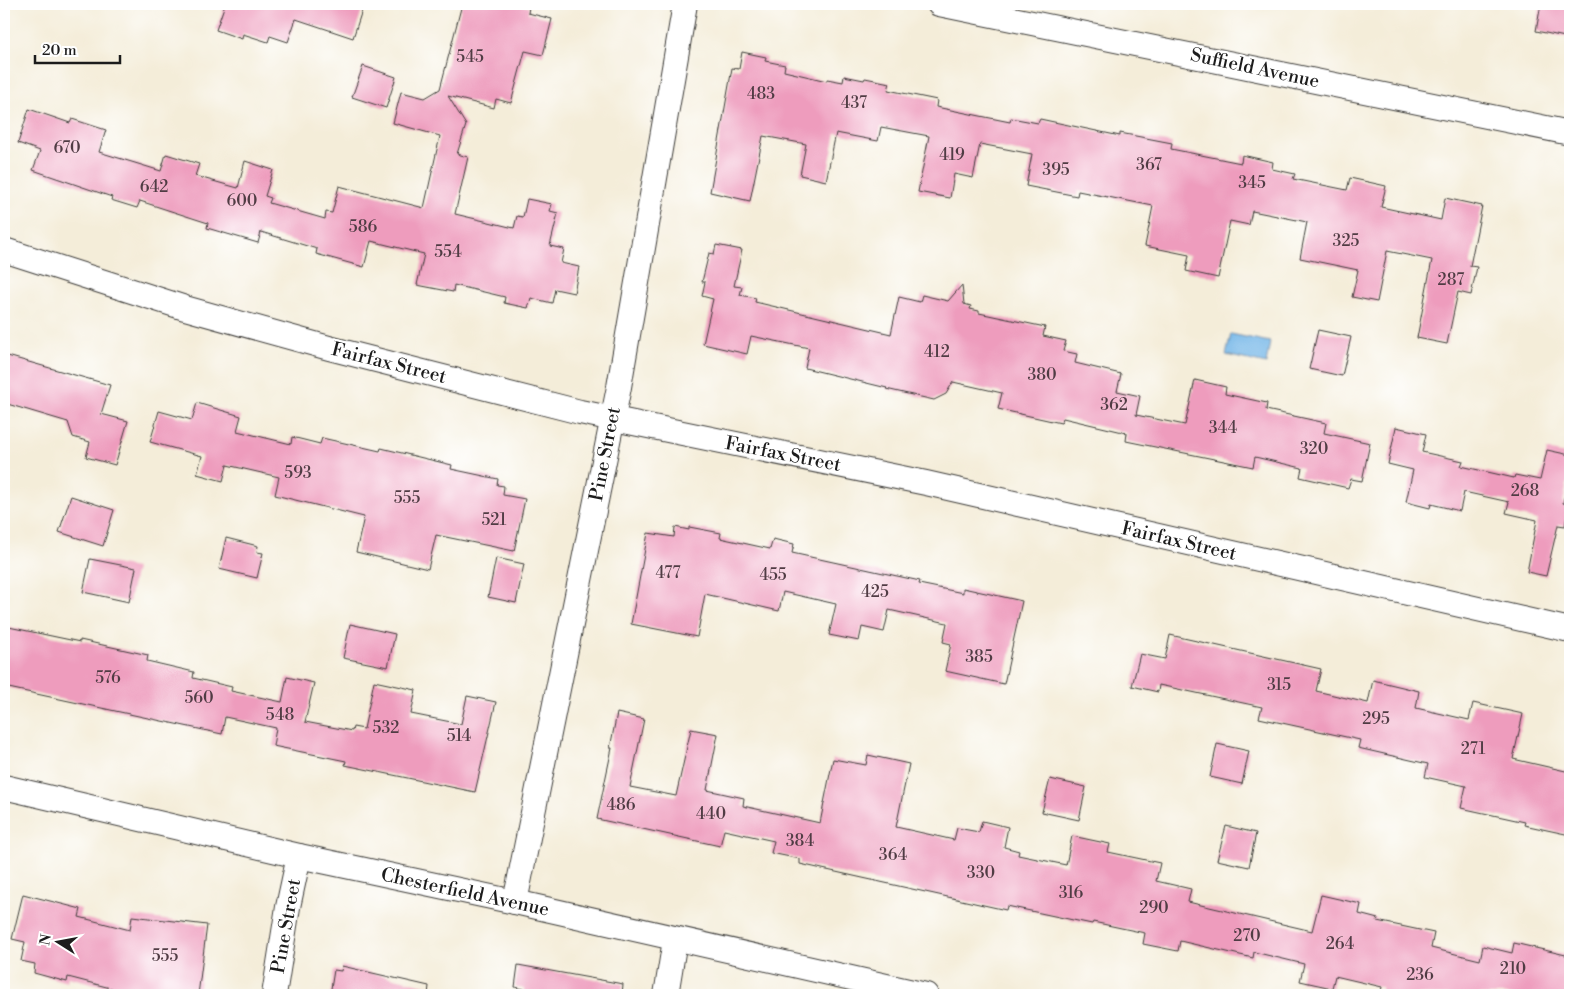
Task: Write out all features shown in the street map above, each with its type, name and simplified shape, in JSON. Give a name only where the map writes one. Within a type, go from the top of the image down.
[{"type":"street","name":"Pine Street","points":[[515,902],[612,419],[685,4]]},
{"type":"street","name":"Suffield Avenue","points":[[940,4],[1570,133]]},
{"type":"street","name":"Fairfax Street","points":[[4,250],[223,318],[329,348],[612,419],[926,483],[1570,630]]},
{"type":"street","name":"Chesterfield Avenue","points":[[4,787],[299,856],[515,902],[676,940],[926,995]]},
{"type":"street","name":"Pine Street","points":[[274,995],[288,906],[299,856]]},
{"type":"street","points":[[666,995],[676,940]]},
{"type":"water","points":[[1231,334],[1270,342],[1266,364],[1226,355]]},
{"type":"building","points":[[225,4],[364,4],[353,38],[296,19],[288,42],[270,36],[268,42],[243,34],[242,39],[216,30]]},
{"type":"building","points":[[462,4],[517,4],[529,7],[528,13],[552,19],[543,55],[525,51],[511,103],[496,99],[494,108],[448,96],[466,125],[457,154],[468,157],[455,214],[514,228],[517,216],[523,217],[527,199],[552,204],[550,211],[558,213],[550,246],[564,249],[561,263],[579,267],[574,293],[555,289],[552,303],[531,298],[528,308],[504,303],[505,297],[454,285],[453,292],[417,285],[424,254],[371,241],[364,267],[316,254],[317,249],[261,232],[258,243],[207,228],[208,223],[140,201],[137,208],[111,200],[112,197],[33,170],[40,151],[18,143],[29,109],[70,123],[72,119],[106,130],[99,152],[161,171],[166,154],[199,164],[195,176],[238,188],[245,161],[273,170],[265,196],[271,198],[269,203],[325,219],[326,212],[332,213],[339,186],[424,208],[440,136],[393,123],[401,92],[425,98],[440,89]]},
{"type":"building","points":[[1541,4],[1570,4],[1570,38],[1536,31]]},
{"type":"building","points":[[742,52],[766,57],[765,61],[785,65],[784,71],[827,81],[827,79],[843,82],[844,76],[890,83],[888,90],[937,100],[936,107],[1010,122],[1011,118],[1038,123],[1040,119],[1120,136],[1120,133],[1172,143],[1171,149],[1241,163],[1242,155],[1273,162],[1272,169],[1295,174],[1293,179],[1347,190],[1350,178],[1386,186],[1381,207],[1441,220],[1445,198],[1482,206],[1470,266],[1477,267],[1471,295],[1458,292],[1447,344],[1417,338],[1432,260],[1387,251],[1377,302],[1352,297],[1358,270],[1300,258],[1307,222],[1252,211],[1249,225],[1230,221],[1218,278],[1186,271],[1189,255],[1145,246],[1153,206],[1078,191],[1077,196],[1026,186],[1032,154],[980,144],[973,178],[954,174],[950,198],[918,192],[929,136],[881,127],[878,141],[836,133],[826,181],[800,175],[806,144],[763,136],[750,201],[710,192],[732,68],[739,69]]},
{"type":"building","points":[[363,66],[396,77],[386,108],[352,97]]},
{"type":"building","points":[[716,245],[742,250],[734,286],[742,287],[740,295],[756,298],[755,302],[891,334],[899,297],[920,302],[922,295],[948,301],[962,285],[964,304],[971,306],[970,309],[979,311],[979,313],[1045,327],[1043,336],[1066,341],[1063,351],[1077,354],[1075,363],[1121,374],[1117,391],[1140,396],[1136,415],[1185,425],[1195,380],[1226,387],[1225,394],[1267,403],[1266,410],[1326,423],[1324,433],[1370,443],[1362,481],[1351,479],[1348,488],[1300,477],[1302,468],[1255,457],[1253,467],[1126,441],[1127,433],[1063,418],[1061,423],[998,409],[1002,393],[953,382],[946,394],[934,400],[886,389],[805,368],[809,348],[751,336],[747,354],[703,344],[713,299],[702,296],[705,282],[702,282],[709,253],[714,254]]},
{"type":"building","points":[[1318,330],[1351,337],[1342,376],[1309,369]]},
{"type":"building","points":[[4,355],[110,385],[101,414],[128,421],[115,465],[86,457],[90,442],[73,437],[68,422],[4,403]]},
{"type":"building","points":[[197,403],[241,416],[237,431],[291,444],[292,437],[320,444],[322,438],[380,451],[381,448],[452,465],[451,469],[498,479],[497,485],[504,486],[503,495],[525,499],[514,551],[436,535],[428,569],[356,552],[364,517],[275,495],[279,477],[227,465],[223,481],[197,474],[202,456],[150,442],[159,411],[192,420]]},
{"type":"building","points":[[1396,427],[1426,434],[1422,452],[1463,461],[1461,466],[1514,478],[1515,475],[1540,480],[1547,450],[1570,455],[1570,470],[1563,503],[1569,505],[1565,526],[1558,525],[1546,576],[1527,572],[1537,520],[1506,513],[1509,502],[1464,492],[1460,511],[1431,504],[1430,508],[1406,502],[1413,470],[1388,464]]},
{"type":"building","points":[[71,496],[114,510],[103,546],[59,532]]},
{"type":"building","points":[[675,527],[689,530],[689,527],[721,533],[720,538],[770,549],[773,539],[794,544],[792,553],[920,581],[919,584],[963,593],[963,588],[1022,601],[1004,684],[945,671],[951,644],[943,642],[947,623],[889,610],[884,632],[862,627],[859,641],[829,635],[836,604],[783,592],[779,611],[705,594],[697,637],[631,624],[648,533],[674,537]]},
{"type":"building","points":[[226,538],[258,546],[257,552],[263,553],[257,578],[219,569]]},
{"type":"building","points":[[496,558],[524,564],[516,603],[488,597]]},
{"type":"building","points":[[90,559],[136,568],[129,602],[83,592]]},
{"type":"building","points":[[350,624],[395,634],[388,667],[343,658]]},
{"type":"building","points":[[4,626],[148,655],[147,661],[194,672],[193,678],[232,687],[231,691],[282,702],[287,677],[314,683],[305,722],[352,731],[353,727],[364,729],[374,681],[416,690],[411,714],[461,724],[467,696],[496,702],[475,792],[345,765],[346,761],[273,746],[276,728],[225,717],[222,734],[4,687]]},
{"type":"building","points":[[1170,635],[1321,669],[1316,691],[1368,703],[1373,680],[1419,691],[1416,708],[1469,720],[1473,703],[1523,714],[1513,759],[1570,772],[1570,835],[1524,825],[1525,822],[1461,808],[1466,786],[1425,777],[1428,764],[1358,748],[1360,740],[1259,718],[1262,707],[1159,685],[1158,692],[1132,686],[1140,654],[1165,659]]},
{"type":"building","points":[[617,713],[644,719],[630,787],[676,796],[691,729],[718,734],[707,790],[744,798],[743,806],[820,823],[833,759],[866,765],[868,755],[909,764],[896,827],[954,840],[957,828],[979,832],[982,821],[1008,827],[1004,847],[1019,851],[1018,855],[1066,865],[1072,836],[1110,844],[1108,852],[1160,863],[1156,881],[1191,889],[1188,902],[1312,931],[1321,895],[1361,904],[1359,914],[1378,919],[1377,921],[1434,933],[1431,948],[1480,960],[1483,946],[1512,953],[1514,943],[1570,956],[1570,995],[1380,995],[1382,987],[1335,976],[1332,988],[1300,981],[1304,964],[1254,952],[1253,958],[1180,941],[1178,951],[1143,944],[1145,933],[1007,906],[1006,910],[800,864],[800,859],[771,853],[774,841],[724,830],[720,846],[597,819],[612,748],[610,748]]},
{"type":"building","points":[[1217,744],[1249,751],[1242,784],[1210,777]]},
{"type":"building","points":[[1050,779],[1086,787],[1079,820],[1042,812]]},
{"type":"building","points":[[1226,826],[1256,833],[1249,867],[1217,860]]},
{"type":"building","points":[[23,894],[81,909],[79,917],[130,930],[132,916],[207,925],[198,995],[122,995],[122,991],[68,977],[67,982],[34,973],[35,964],[21,961],[25,942],[12,939]]},
{"type":"building","points":[[518,965],[623,984],[622,995],[523,995],[524,989],[515,987]]},
{"type":"building","points":[[342,966],[429,986],[428,995],[330,995],[334,970],[341,971]]}]
